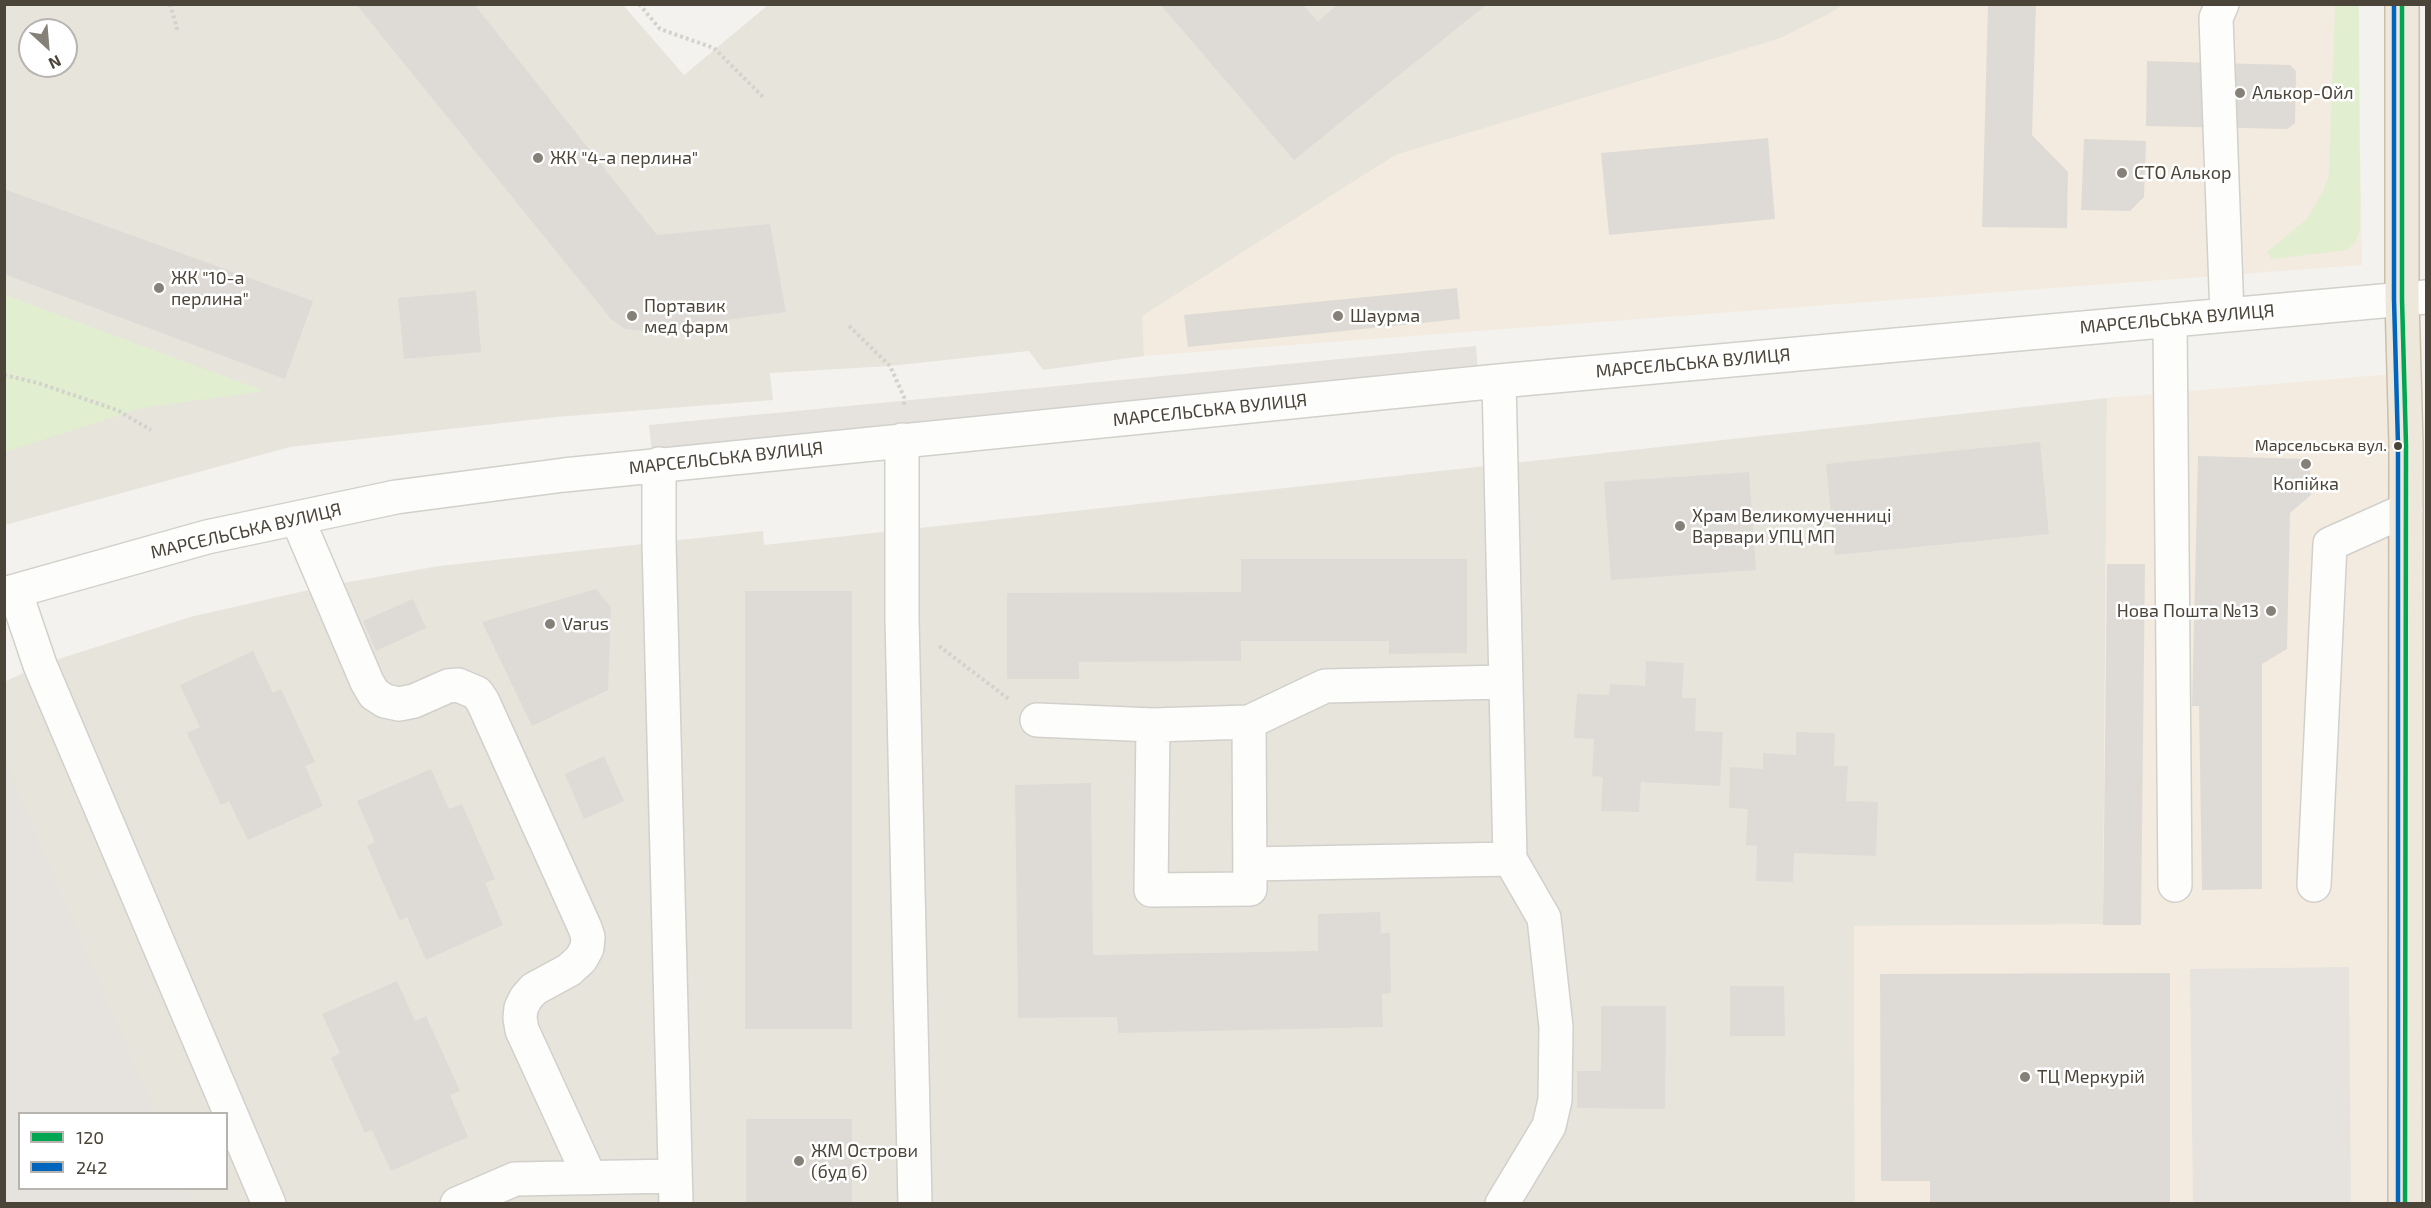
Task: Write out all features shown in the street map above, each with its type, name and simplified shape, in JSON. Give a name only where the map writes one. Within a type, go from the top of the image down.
[{"type":"highway","points":[[2402,4],[2414,298],[2406,510],[2405,1203]]},
{"type":"street","points":[[2222,4],[2216,18],[2227,315]]},
{"type":"street","name":"МАРСЕЛЬСЬКА ВУЛИЦЯ","points":[[10,592],[207,537],[396,497],[659,464],[1499,381],[2414,298]]},
{"type":"street","points":[[2170,320],[2175,885]]},
{"type":"street","points":[[1499,381],[1504,682],[1510,859],[1544,918],[1556,1027],[1556,1100],[1549,1126],[1502,1203]]},
{"type":"street","points":[[902,440],[902,618],[915,1203]]},
{"type":"street","points":[[457,1203],[515,1179],[590,1178],[675,1190],[659,464]]},
{"type":"street","points":[[2314,885],[2330,543],[2406,510]]},
{"type":"street","points":[[297,518],[367,682],[374,693],[385,701],[399,704],[414,701],[448,686],[458,685],[477,693],[585,928],[588,937],[587,948],[581,959],[534,989],[521,1008],[520,1018],[522,1030],[590,1178]]},
{"type":"street","points":[[10,592],[269,1203]]},
{"type":"street","points":[[1037,720],[1153,726],[1249,722],[1325,686],[1504,682]]},
{"type":"street","points":[[1153,726],[1151,890],[1250,889],[1249,722]]},
{"type":"street","points":[[1251,864],[1510,859]]},
{"type":"path","points":[[170,4],[178,32]]},
{"type":"path","points":[[639,4],[660,29],[714,48],[763,97]]},
{"type":"path","points":[[849,326],[890,366],[904,397],[902,440]]},
{"type":"path","points":[[4,375],[38,383],[117,410],[151,430]]},
{"type":"path","points":[[902,618],[1037,720]]},
{"type":"shaded area","points":[[5,5],[623,5],[684,75],[768,5],[1842,5],[1833,12],[1781,38],[1143,316],[1144,356],[1043,370],[1029,351],[890,366],[770,373],[773,400],[556,417],[290,447],[5,525]]},
{"type":"shaded area","points":[[1842,5],[2358,5],[2362,265],[1144,356],[1142,316],[1395,155],[1781,38],[1833,12]]},
{"type":"shaded area","points":[[1476,346],[1478,373],[652,453],[649,425]]},
{"type":"shaded area","points":[[2405,373],[2405,1203],[1855,1203],[1854,926],[2103,924],[2107,398]]},
{"type":"shaded area","points":[[2107,398],[2103,925],[1854,926],[1855,1203],[5,1203],[4,682],[40,665],[190,617],[326,586],[439,566],[763,531],[764,545]]},
{"type":"shaded area","points":[[5,760],[155,1112],[18,1112],[18,1190],[187,1190],[193,1203],[5,1203]]},
{"type":"shaded area","points":[[2349,967],[2351,1203],[2193,1203],[2190,969]]},
{"type":"green space","points":[[2335,5],[2359,5],[2360,229],[2356,241],[2347,250],[2272,259],[2267,252],[2307,219],[2329,175]]},
{"type":"green space","points":[[4,295],[264,391],[142,408],[5,452]]},
{"type":"building","name":"ЖК \"4-а перлина\"","points":[[356,4],[474,4],[657,235],[770,224],[786,312],[643,331],[625,329],[611,319]]},
{"type":"building","points":[[1160,4],[1302,4],[1318,22],[1338,4],[1487,4],[1294,160]]},
{"type":"building","points":[[1988,4],[2036,4],[2032,135],[2068,172],[2067,228],[1982,227]]},
{"type":"building","points":[[2147,61],[2290,65],[2296,71],[2295,123],[2287,129],[2146,126]]},
{"type":"building","points":[[1768,138],[1775,219],[1609,235],[1601,153]]},
{"type":"building","points":[[2084,139],[2146,141],[2144,197],[2130,211],[2081,210]]},
{"type":"building","name":"ЖК \"10-а перлина\"","points":[[4,189],[313,301],[285,379],[4,274]]},
{"type":"building","points":[[1457,288],[1460,319],[1188,347],[1184,315]]},
{"type":"building","points":[[476,291],[481,352],[404,359],[398,298]]},
{"type":"building","points":[[2040,442],[2049,534],[1835,555],[1826,464]]},
{"type":"building","points":[[2198,456],[2310,459],[2311,495],[2290,513],[2287,649],[2262,664],[2262,889],[2202,890],[2199,706],[2192,706]]},
{"type":"building","name":"Храм Великомученниці Варвари УПЦ МП","points":[[1749,472],[1756,570],[1611,580],[1604,482]]},
{"type":"building","points":[[1241,559],[1467,559],[1467,653],[1389,654],[1389,641],[1241,641],[1241,661],[1079,662],[1079,679],[1007,679],[1007,593],[1241,592]]},
{"type":"building","points":[[2107,564],[2145,564],[2141,925],[2103,925]]},
{"type":"building","points":[[596,589],[611,607],[608,690],[532,726],[482,622]]},
{"type":"building","points":[[745,591],[852,591],[852,1029],[745,1029]]},
{"type":"building","points":[[413,599],[426,628],[376,651],[363,621]]},
{"type":"building","points":[[253,651],[273,693],[281,689],[315,762],[305,766],[323,806],[248,840],[229,801],[221,805],[187,733],[200,727],[180,685]]},
{"type":"building","points":[[1646,661],[1684,663],[1682,698],[1696,698],[1695,731],[1723,732],[1720,786],[1641,782],[1639,812],[1601,811],[1603,777],[1592,776],[1594,739],[1574,738],[1577,694],[1609,695],[1610,684],[1645,686]]},
{"type":"building","points":[[1796,732],[1835,733],[1834,766],[1848,766],[1846,801],[1878,802],[1876,856],[1794,853],[1793,882],[1756,881],[1757,846],[1746,845],[1748,809],[1729,808],[1730,767],[1763,769],[1763,753],[1796,755]]},
{"type":"building","points":[[604,756],[624,801],[584,819],[565,774]]},
{"type":"building","points":[[431,769],[449,809],[462,804],[495,879],[485,883],[503,925],[426,960],[407,917],[400,921],[367,846],[375,842],[357,801]]},
{"type":"building","points":[[1091,783],[1093,955],[1318,951],[1318,914],[1380,912],[1381,933],[1390,933],[1391,993],[1382,994],[1383,1027],[1118,1033],[1117,1017],[1018,1018],[1015,785]]},
{"type":"building","name":"ТЦ Меркурій","points":[[2170,973],[2170,1203],[1930,1203],[1930,1181],[1881,1181],[1880,974]]},
{"type":"building","points":[[397,981],[415,1021],[426,1016],[460,1091],[450,1095],[468,1137],[391,1171],[372,1130],[365,1133],[331,1058],[340,1053],[322,1014]]},
{"type":"building","points":[[1730,986],[1784,986],[1785,1036],[1730,1036]]},
{"type":"building","points":[[1601,1006],[1666,1006],[1665,1109],[1577,1108],[1577,1071],[1601,1071]]},
{"type":"building","name":"ЖМ Острови (буд 6)","points":[[746,1119],[852,1119],[852,1203],[746,1203]]},
{"type":"transit line","name":"242","points":[[2394,4],[2394,299],[2398,445],[2398,1204]]},
{"type":"transit line","name":"120","points":[[2402,4],[2402,299],[2406,445],[2405,1204]]},
{"type":"place","name":"Алькор-Ойл","points":[[2240,93]]},
{"type":"place","name":"ЖК \"4-а перлина\"","points":[[538,158]]},
{"type":"place","name":"СТО Алькор","points":[[2122,173]]},
{"type":"place","name":"ЖК \"10-а перлина\"","points":[[159,288]]},
{"type":"place","name":"Портавик мед фарм","points":[[632,316]]},
{"type":"place","name":"Шаурма","points":[[1338,316]]},
{"type":"place","name":"Марсельська вул.","points":[[2398,446]]},
{"type":"place","name":"Копійка","points":[[2306,464]]},
{"type":"place","name":"Храм Великомученниці Варвари УПЦ МП","points":[[1680,526]]},
{"type":"place","name":"Нова Пошта №13","points":[[2271,611]]},
{"type":"place","name":"Varus","points":[[550,624]]},
{"type":"place","name":"ТЦ Меркурій","points":[[2025,1077]]},
{"type":"place","name":"ЖМ Острови (буд 6)","points":[[799,1161]]}]
